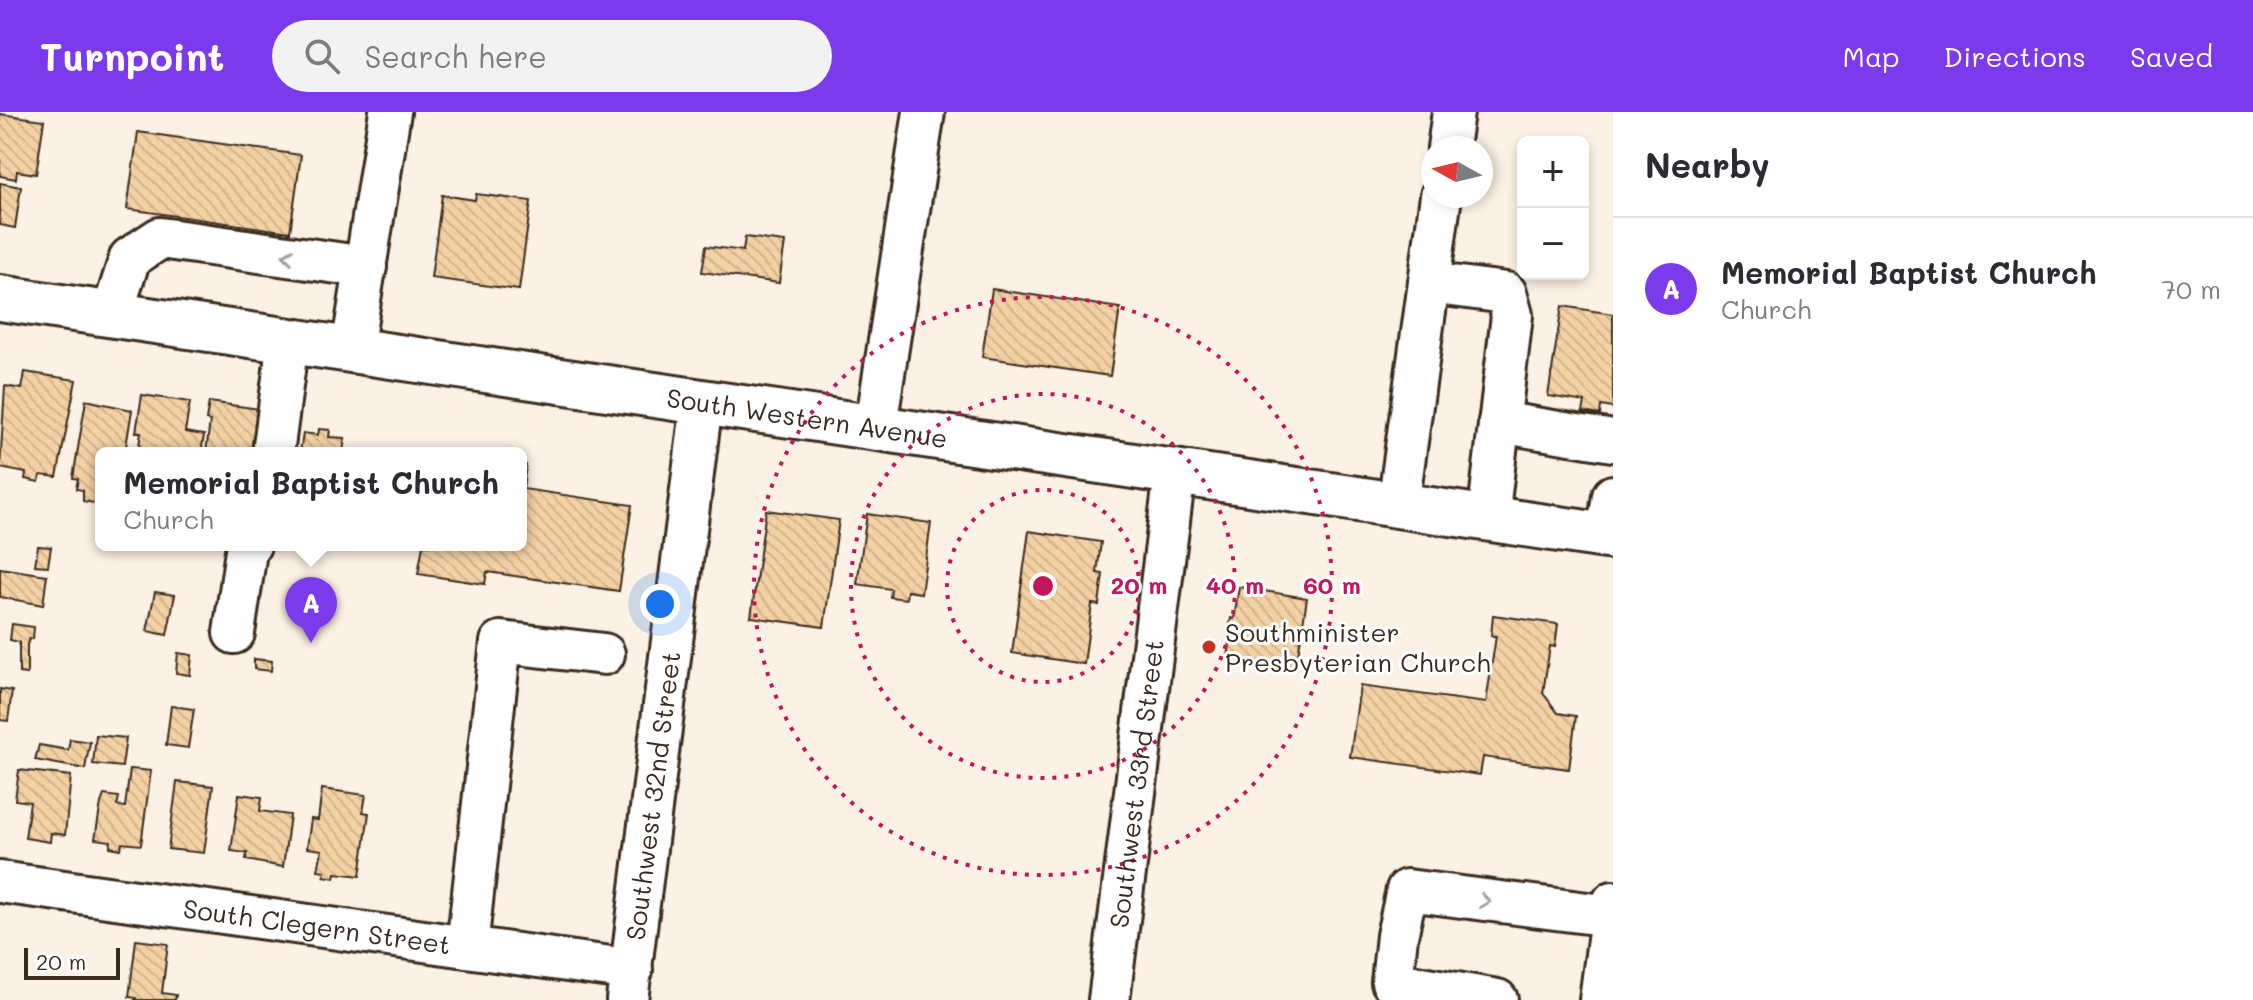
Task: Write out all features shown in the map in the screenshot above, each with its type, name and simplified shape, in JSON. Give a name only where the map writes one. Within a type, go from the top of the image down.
[{"type":"main road","name":"South Western Avenue","points":[[0,298],[1488,519],[1611,523]]},
{"type":"street","points":[[352,350],[390,112]]},
{"type":"street","points":[[876,426],[924,112]]},
{"type":"street","points":[[1450,136],[1453,112]]},
{"type":"street","points":[[1398,506],[1439,208]]},
{"type":"street","points":[[112,314],[130,258],[160,238],[366,267]]},
{"type":"street","points":[[1429,283],[1506,293],[1512,315],[1488,519]]},
{"type":"street","points":[[274,447],[288,341]]},
{"type":"street","name":"Southwest 32nd Street","points":[[630,985],[702,402]]},
{"type":"street","points":[[1499,422],[1613,441]]},
{"type":"street","name":"Southwest 33rd Street","points":[[1109,1000],[1175,473]]},
{"type":"street","points":[[234,633],[246,551]]},
{"type":"street","points":[[467,947],[501,642],[604,654]]},
{"type":"street","name":"South Clegern Street","points":[[0,882],[467,947],[630,985]]},
{"type":"street","points":[[1497,1000],[1392,982],[1397,936],[1407,890],[1612,909],[1600,1000]]},
{"type":"building","points":[[0,114],[44,120],[36,174],[17,171],[16,179],[0,176]]},
{"type":"building","points":[[138,132],[301,155],[290,232],[127,209]]},
{"type":"building","points":[[0,183],[21,187],[15,228],[0,225]]},
{"type":"building","points":[[476,194],[531,201],[519,290],[431,278],[442,195],[475,200]]},
{"type":"building","points":[[745,237],[785,242],[779,283],[702,272],[706,246],[743,251]]},
{"type":"building","points":[[992,289],[1120,308],[1110,376],[982,357]]},
{"type":"building","points":[[1562,306],[1613,314],[1613,408],[1601,406],[1600,415],[1583,412],[1585,402],[1548,396]]},
{"type":"building","points":[[25,372],[76,380],[57,477],[41,475],[39,482],[25,479],[26,473],[0,468],[5,386],[22,389]]},
{"type":"building","points":[[142,395],[190,402],[185,432],[204,435],[202,447],[139,447],[141,432],[136,432]]},
{"type":"building","points":[[86,400],[132,410],[126,447],[95,447],[95,503],[83,501],[83,490],[76,489],[78,479],[73,478]]},
{"type":"building","points":[[209,402],[267,410],[258,447],[207,447],[210,421],[206,420]]},
{"type":"building","points":[[319,429],[330,430],[329,437],[345,438],[344,447],[301,447],[303,433],[318,435]]},
{"type":"building","points":[[527,490],[632,505],[619,591],[487,572],[485,584],[418,574],[422,551],[527,551]]},
{"type":"building","points":[[766,510],[839,520],[824,627],[751,617]]},
{"type":"building","points":[[867,514],[931,523],[921,593],[907,591],[906,599],[890,597],[891,589],[857,584]]},
{"type":"building","points":[[1029,531],[1101,542],[1097,573],[1103,574],[1099,605],[1092,604],[1084,664],[1012,653]]},
{"type":"building","points":[[38,546],[51,547],[48,566],[35,565]]},
{"type":"building","points":[[0,568],[47,575],[43,605],[0,597]]},
{"type":"building","points":[[1239,587],[1307,598],[1296,668],[1228,658],[1232,628],[1229,628],[1231,618],[1234,619]]},
{"type":"building","points":[[155,592],[175,595],[167,635],[147,631]]},
{"type":"building","points":[[1493,615],[1558,624],[1555,647],[1550,646],[1543,693],[1558,713],[1576,716],[1569,769],[1483,757],[1480,775],[1350,757],[1360,686],[1486,703],[1496,636],[1491,636]]},
{"type":"building","points":[[12,624],[34,627],[33,639],[29,639],[27,645],[27,674],[19,673],[19,642],[10,640]]},
{"type":"building","points":[[178,653],[192,655],[190,675],[176,673]]},
{"type":"building","points":[[254,659],[272,661],[271,671],[254,669]]},
{"type":"building","points":[[0,689],[12,691],[8,721],[0,720]]},
{"type":"building","points":[[171,706],[194,709],[188,748],[166,745]]},
{"type":"building","points":[[96,735],[126,738],[122,767],[93,764]]},
{"type":"building","points":[[70,739],[90,742],[85,769],[35,760],[39,745],[68,750]]},
{"type":"building","points":[[130,769],[151,771],[141,845],[122,843],[121,849],[110,847],[111,841],[95,839],[101,803],[104,795],[119,797],[117,806],[125,807]]},
{"type":"building","points":[[19,770],[71,776],[65,835],[51,833],[50,842],[25,838],[30,802],[15,800]]},
{"type":"building","points":[[177,782],[213,786],[204,853],[168,849]]},
{"type":"building","points":[[322,789],[366,795],[363,812],[369,813],[360,876],[336,873],[335,878],[324,876],[325,871],[318,870],[322,850],[307,848],[311,819],[318,820]]},
{"type":"building","points":[[239,794],[262,797],[260,811],[290,815],[283,867],[246,860],[247,853],[231,851]]},
{"type":"building","points":[[136,940],[168,944],[162,993],[176,995],[175,1000],[135,1000],[129,997]]},
{"type":"place","name":"Memorial Baptist Church","points":[[311,643]]},
{"type":"place","name":"Southminister Presbyterian Church","points":[[1209,647]]}]
